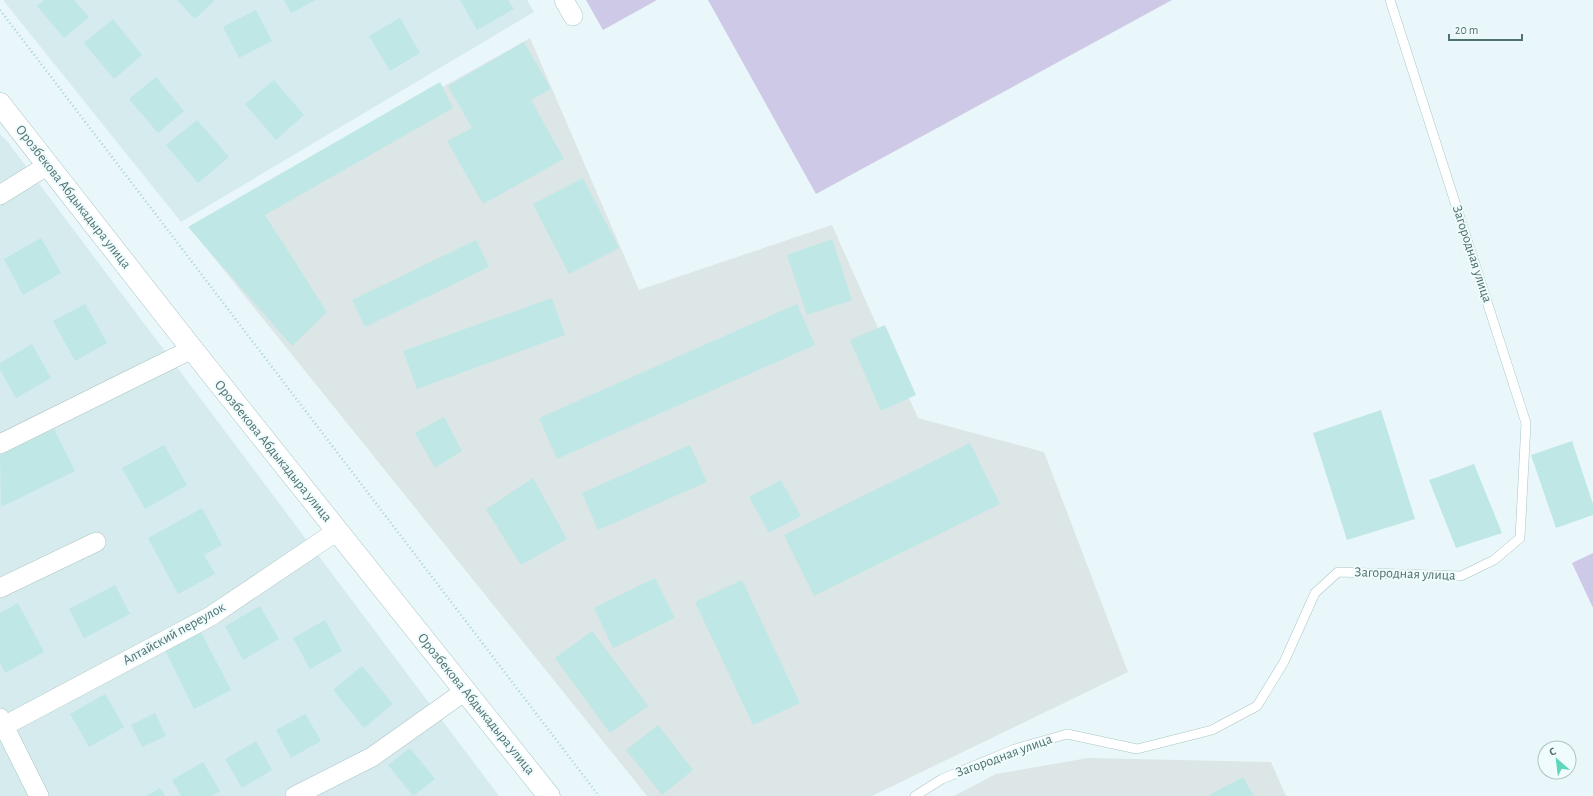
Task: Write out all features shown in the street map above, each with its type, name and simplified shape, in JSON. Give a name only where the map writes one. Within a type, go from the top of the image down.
[{"type":"street","name":"Орозбекова Абдыкадыра улица","points":[[0,104],[192,349],[549,796]]},
{"type":"street","points":[[0,195],[48,165]]},
{"type":"street","points":[[0,444],[192,349]]},
{"type":"street","name":"Алтайский переулок","points":[[2,722],[211,616],[337,531]]},
{"type":"street","points":[[0,588],[96,542]]},
{"type":"street","points":[[294,796],[372,757],[465,691]]},
{"type":"street","points":[[2,722],[39,796]]},
{"type":"lane","name":"Загородная улица","points":[[915,796],[942,779],[1015,749],[1067,734],[1137,749],[1212,730],[1257,706],[1284,662],[1315,594],[1338,572],[1461,576],[1494,560],[1520,538],[1526,423],[1390,0]]},
{"type":"path","points":[[0,10],[599,796]]},
{"type":"shaded area","points":[[3,0],[527,0],[534,12],[181,222]]},
{"type":"shaded area","points":[[586,0],[657,0],[603,30]]},
{"type":"shaded area","points":[[708,0],[1172,0],[816,194]]},
{"type":"shaded area","points":[[530,38],[639,290],[832,225],[918,418],[1044,452],[1128,672],[872,796],[647,796],[190,228]]},
{"type":"shaded area","points":[[0,134],[7,141],[499,796],[0,796]]},
{"type":"shaded area","points":[[1593,553],[1593,608],[1572,563]]},
{"type":"shaded area","points":[[1088,758],[1271,762],[1286,796],[954,796],[996,774]]},
{"type":"building","points":[[44,0],[74,0],[89,17],[64,38],[37,6]]},
{"type":"building","points":[[177,0],[215,0],[195,19]]},
{"type":"building","points":[[284,0],[316,0],[291,13]]},
{"type":"building","points":[[460,0],[508,0],[514,9],[477,30]]},
{"type":"building","points":[[256,10],[272,41],[239,58],[223,27]]},
{"type":"building","points":[[400,18],[420,53],[390,71],[369,36]]},
{"type":"building","points":[[113,19],[142,55],[114,79],[84,43]]},
{"type":"building","points":[[524,42],[551,89],[531,100],[564,159],[483,204],[447,141],[472,128],[448,86]]},
{"type":"building","points":[[156,77],[184,111],[158,133],[129,99]]},
{"type":"building","points":[[274,80],[304,115],[276,140],[245,104]]},
{"type":"building","points":[[440,82],[453,108],[265,215],[327,312],[292,346],[188,227]]},
{"type":"building","points":[[197,120],[229,157],[198,183],[166,145]]},
{"type":"building","points":[[583,178],[619,248],[569,274],[533,204]]},
{"type":"building","points":[[41,238],[61,273],[23,295],[4,259]]},
{"type":"building","points":[[832,239],[852,300],[807,315],[787,255]]},
{"type":"building","points":[[476,240],[489,267],[365,327],[352,300]]},
{"type":"building","points":[[552,298],[565,335],[417,389],[403,351]]},
{"type":"building","points":[[85,304],[107,343],[75,361],[53,321]]},
{"type":"building","points":[[797,304],[815,345],[557,459],[539,418]]},
{"type":"building","points":[[885,325],[916,395],[881,411],[850,340]]},
{"type":"building","points":[[32,344],[51,378],[16,398],[0,370],[0,363]]},
{"type":"building","points":[[1381,410],[1415,519],[1347,540],[1313,433]]},
{"type":"building","points":[[444,417],[462,451],[435,468],[415,433]]},
{"type":"building","points":[[54,429],[75,471],[1,507],[0,455]]},
{"type":"building","points":[[1572,441],[1593,504],[1593,515],[1556,528],[1531,455]]},
{"type":"building","points":[[970,443],[1000,504],[814,596],[784,535]]},
{"type":"building","points":[[164,445],[187,485],[145,509],[122,468]]},
{"type":"building","points":[[690,445],[707,482],[598,530],[582,493]]},
{"type":"building","points":[[1474,464],[1502,533],[1456,548],[1429,480]]},
{"type":"building","points":[[533,478],[567,539],[521,565],[486,509]]},
{"type":"building","points":[[781,480],[801,516],[769,533],[749,497]]},
{"type":"building","points":[[202,508],[222,545],[204,555],[215,574],[178,594],[148,538]]},
{"type":"building","points":[[655,578],[675,618],[613,648],[594,608]]},
{"type":"building","points":[[742,580],[800,703],[753,725],[695,602]]},
{"type":"building","points":[[115,585],[130,614],[84,638],[69,609]]},
{"type":"building","points":[[18,603],[44,652],[5,673],[0,663],[0,613]]},
{"type":"building","points":[[260,606],[279,639],[243,660],[225,626]]},
{"type":"building","points":[[325,620],[342,651],[310,669],[293,638]]},
{"type":"building","points":[[592,631],[648,706],[610,733],[555,658]]},
{"type":"building","points":[[201,632],[231,690],[194,709],[165,650]]},
{"type":"building","points":[[362,666],[393,704],[364,728],[333,690]]},
{"type":"building","points":[[105,694],[124,727],[89,747],[70,714]]},
{"type":"building","points":[[155,713],[166,736],[142,747],[131,725]]},
{"type":"building","points":[[305,714],[321,741],[291,758],[276,730]]},
{"type":"building","points":[[658,725],[693,770],[662,795],[626,750]]},
{"type":"building","points":[[256,741],[272,770],[242,788],[225,759]]},
{"type":"building","points":[[410,748],[435,779],[413,796],[388,765]]},
{"type":"building","points":[[203,762],[220,791],[212,796],[181,796],[172,780]]},
{"type":"building","points":[[1243,777],[1254,796],[1208,796]]},
{"type":"building","points":[[160,788],[165,796],[146,796]]}]
